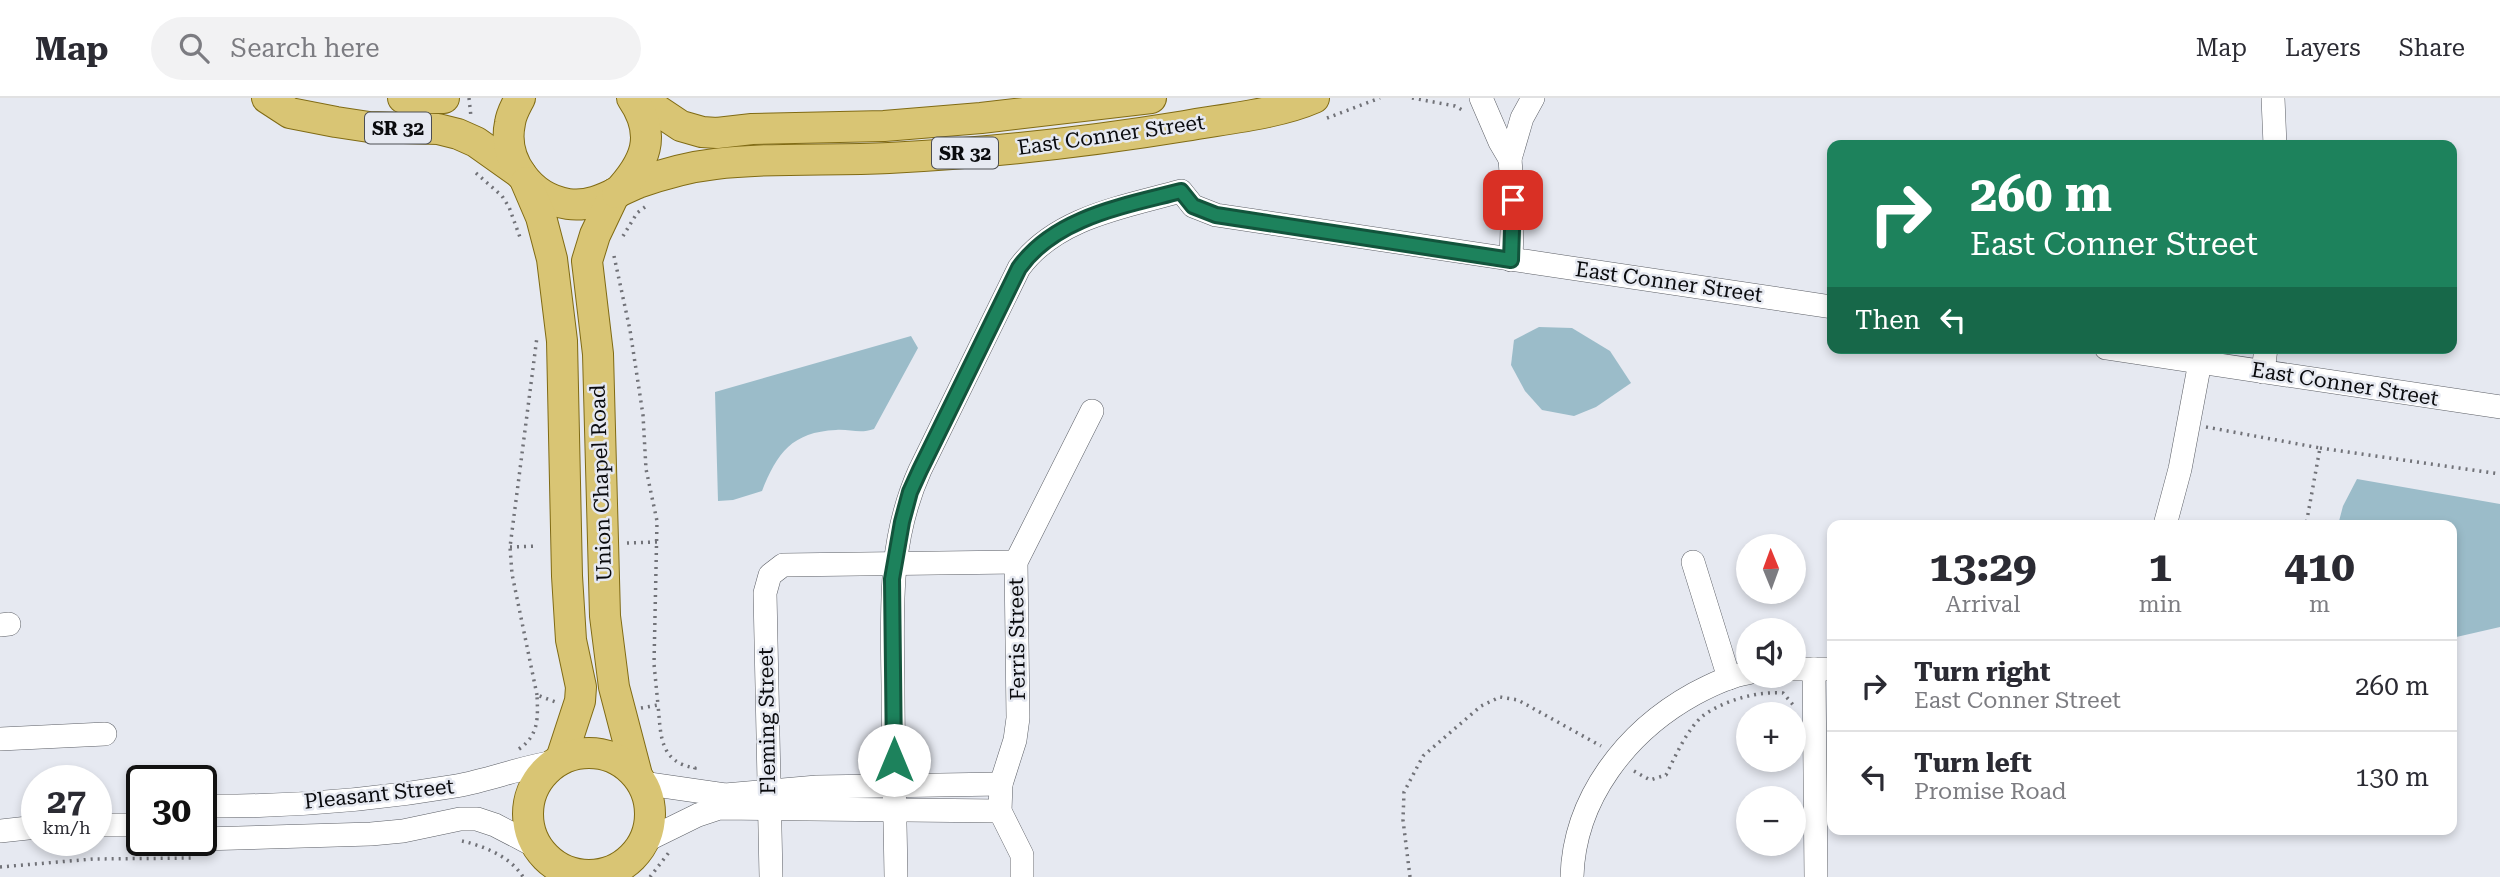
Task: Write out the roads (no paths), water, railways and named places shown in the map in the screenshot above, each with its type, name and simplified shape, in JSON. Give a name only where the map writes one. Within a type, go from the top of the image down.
[{"type":"main road","name":"SR 32","points":[[267,98],[290,113],[336,122],[369,127],[438,129],[458,134],[476,142],[523,176],[542,195],[568,204],[596,202],[616,193]]},
{"type":"main road","name":"SR 32","points":[[403,98],[444,98]]},
{"type":"main road","name":"Union Chapel Road","points":[[520,98],[510,122],[508,140],[514,163],[523,176],[541,217],[552,259],[562,341],[567,576],[571,640],[581,687],[580,701],[558,761]]},
{"type":"main road","name":"Union Chapel Road","points":[[632,98],[645,122],[646,145],[637,170],[616,193],[595,235],[587,261],[598,354],[605,617],[614,687],[640,779]]},
{"type":"main road","name":"East Conner Street","points":[[639,98],[681,125],[702,132],[717,133],[981,118],[1076,109],[1151,98]]},
{"type":"main road","name":"East Conner Street","points":[[616,193],[662,175],[703,165],[888,158],[1080,142],[1244,116],[1314,98]]},
{"type":"main road","points":[[577,753],[602,754],[625,764],[640,779],[648,798],[649,828],[632,859],[604,873],[586,876],[542,859],[530,833],[527,817],[528,801],[543,773],[558,761],[577,753]]},
{"type":"street","points":[[1511,260],[1513,200],[1510,159],[1522,118],[1533,98]]},
{"type":"street","points":[[2273,98],[2275,140]]},
{"type":"street","points":[[1474,107],[1510,159]]},
{"type":"street","name":"East Conner Street","points":[[894,564],[910,492],[1019,268],[1028,255],[1068,225],[1181,191],[1193,206],[1216,215],[1827,306]]},
{"type":"street","name":"East Conner Street","points":[[2146,354],[2500,407]]},
{"type":"street","points":[[2263,372],[2265,354]]},
{"type":"street","points":[[2166,520],[2200,362]]},
{"type":"street","name":"Ferris Street","points":[[1022,877],[1022,855],[1000,811],[1001,784],[1018,718],[1016,562],[1091,411]]},
{"type":"street","points":[[896,877],[894,564],[1016,562]]},
{"type":"street","points":[[1693,562],[1736,669]]},
{"type":"street","name":"Fleming Street","points":[[771,877],[765,593],[770,575],[775,568],[783,565],[894,564]]},
{"type":"street","points":[[1813,669],[1816,877]]},
{"type":"street","points":[[1572,877],[1580,826],[1592,799],[1609,768],[1635,736],[1667,709],[1708,686],[1736,677]]},
{"type":"street","points":[[0,739],[105,734]]},
{"type":"street","name":"Pleasant Street","points":[[217,806],[390,796],[460,785],[558,761]]},
{"type":"street","points":[[640,779],[725,795],[769,800],[895,810],[1000,811]]},
{"type":"street","points":[[632,859],[698,815],[817,787],[1001,784]]},
{"type":"street","name":"Pleasant Street","points":[[217,839],[371,834],[404,831],[460,819],[477,819],[495,825],[542,859]]},
{"type":"street","points":[[0,831],[21,829]]},
{"type":"water","points":[[1539,327],[1572,328],[1610,351],[1631,383],[1596,407],[1574,416],[1542,410],[1525,391],[1511,365],[1514,340]]},
{"type":"water","points":[[911,336],[918,348],[874,429],[821,432],[797,440],[780,456],[762,491],[733,500],[718,501],[715,392]]},
{"type":"water","points":[[2357,479],[2500,504],[2500,627],[2457,637],[2457,520],[2339,520],[2343,506]]}]
